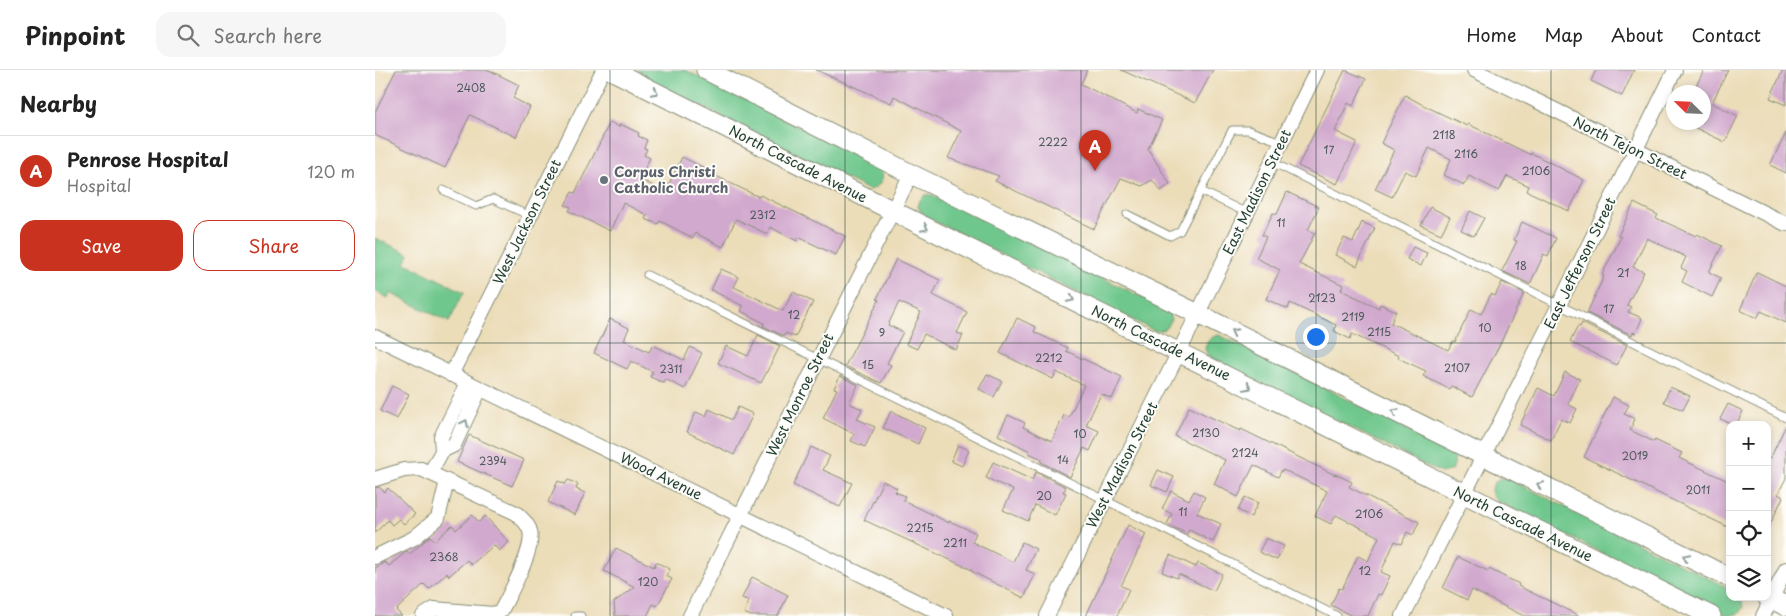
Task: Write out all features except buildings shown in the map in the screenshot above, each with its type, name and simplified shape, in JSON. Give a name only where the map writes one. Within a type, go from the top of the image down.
[{"type":"main road","name":"North Cascade Avenue","points":[[611,70],[893,212],[1711,616]]},
{"type":"main road","points":[[706,70],[911,174],[1726,576]]},
{"type":"street","name":"West Jackson Street","points":[[451,375],[603,70]]},
{"type":"street","name":"East Madison Street","points":[[1198,314],[1317,70]]},
{"type":"street","name":"North Tejon Street","points":[[1474,70],[1786,224]]},
{"type":"street","name":"East Jefferson Street","points":[[1403,616],[1675,70]]},
{"type":"street","name":"West Monroe Street","points":[[691,616],[911,174]]},
{"type":"street","name":"West Madison Street","points":[[1047,616],[1198,314]]},
{"type":"street","name":"Wood Avenue","points":[[375,337],[741,514],[946,616]]},
{"type":"street","points":[[430,474],[442,451],[454,445],[474,386]]},
{"type":"street","points":[[375,479],[404,470],[421,469],[515,513],[525,522],[530,531],[529,549],[501,611],[493,614],[434,609],[423,616]]},
{"type":"street","points":[[375,557],[414,538],[438,518],[447,481]]},
{"type":"street","points":[[1763,616],[1775,601],[1786,569]]},
{"type":"lane","points":[[1127,214],[1170,236],[1179,231],[1232,130],[1248,130],[1281,142]]},
{"type":"lane","points":[[1272,162],[1786,418]]},
{"type":"lane","points":[[443,190],[476,206],[493,199],[529,216]]},
{"type":"lane","points":[[1201,191],[1247,213]]},
{"type":"lane","points":[[647,275],[817,360],[1105,499],[1337,616]]},
{"type":"lane","points":[[575,616],[581,616]]},
{"type":"green space","points":[[637,70],[685,70],[878,166],[882,174],[881,181],[873,189],[869,190],[656,84]]},
{"type":"green space","points":[[925,195],[932,195],[1164,308],[1169,313],[1170,323],[1167,327],[1155,331],[924,216],[918,207],[920,200]]},
{"type":"green space","points":[[375,238],[409,254],[405,263],[464,292],[449,322],[390,293],[388,298],[375,291]]},
{"type":"green space","points":[[1219,335],[1450,451],[1454,460],[1452,470],[1441,473],[1209,357],[1205,349],[1207,343]]},
{"type":"green space","points":[[1500,478],[1507,478],[1726,587],[1726,601],[1742,601],[1743,607],[1739,613],[1729,616],[1497,501],[1493,497],[1491,490],[1494,483]]},
{"type":"place","name":"Penrose Hospital","points":[[1095,171]]},
{"type":"place","name":"Corpus Christi Catholic Church","points":[[604,180]]}]
